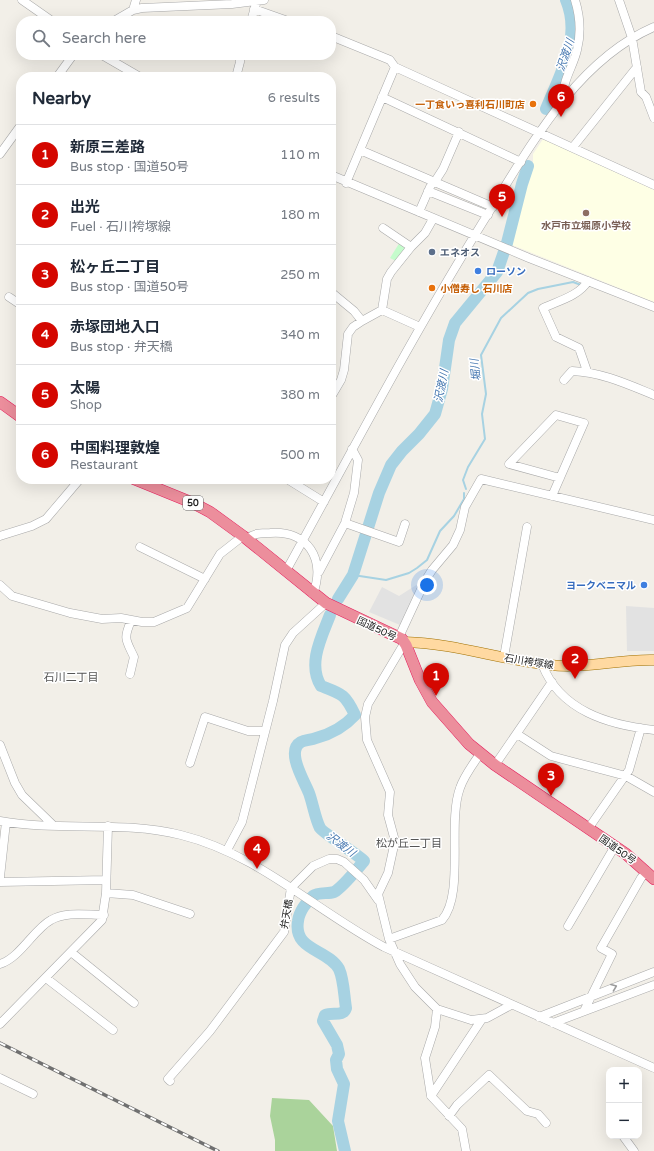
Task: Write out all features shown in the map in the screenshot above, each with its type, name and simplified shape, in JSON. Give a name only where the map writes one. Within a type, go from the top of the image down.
[{"type":"highway","points":[[0,402],[16,413]]},
{"type":"highway","name":"国道50号","points":[[149,484],[199,506],[220,519],[245,537],[313,594],[326,603],[402,640],[420,680],[432,702],[458,733],[480,754],[615,846],[651,875]]},
{"type":"main road","name":"石川袴塚線","points":[[402,640],[432,643],[542,664],[571,667],[636,660],[654,660]]},
{"type":"street","points":[[133,10],[136,0]]},
{"type":"street","points":[[564,101],[563,87],[577,50],[580,27],[575,0]]},
{"type":"street","points":[[620,0],[632,38],[641,92],[646,97],[654,118]]},
{"type":"street","points":[[24,1],[45,16]]},
{"type":"street","points":[[123,16],[133,10],[160,6],[208,3],[258,4],[279,16]]},
{"type":"street","points":[[252,16],[258,4]]},
{"type":"street","points":[[336,479],[420,327],[475,235],[540,133],[564,101],[595,67],[632,38],[654,27]]},
{"type":"street","points":[[336,38],[390,60],[394,67],[654,185]]},
{"type":"street","points":[[61,72],[69,60]]},
{"type":"street","points":[[111,60],[131,72]]},
{"type":"street","points":[[237,72],[240,60]]},
{"type":"street","points":[[346,183],[394,67]]},
{"type":"street","points":[[573,147],[637,67]]},
{"type":"street","points":[[382,97],[521,162]]},
{"type":"street","points":[[0,154],[16,132]]},
{"type":"street","points":[[419,212],[428,191],[443,168],[459,132]]},
{"type":"street","points":[[360,150],[433,183],[493,207]]},
{"type":"street","points":[[336,178],[433,219],[654,307]]},
{"type":"street","points":[[428,191],[488,215]]},
{"type":"street","points":[[382,310],[388,279],[391,272],[411,247],[426,233],[433,219]]},
{"type":"street","points":[[383,228],[411,247]]},
{"type":"street","points":[[587,371],[579,348],[556,338],[543,308],[576,294],[588,281]]},
{"type":"street","points":[[336,296],[346,303],[362,321]]},
{"type":"street","points":[[9,297],[16,302]]},
{"type":"street","points":[[382,310],[420,327]]},
{"type":"street","points":[[336,388],[341,380],[344,370],[348,334],[353,327],[382,310]]},
{"type":"street","points":[[564,380],[572,371],[587,371],[601,374],[654,395]]},
{"type":"street","points":[[552,496],[560,478],[584,423],[556,415],[509,464],[560,478]]},
{"type":"street","points":[[313,594],[319,572],[345,523],[354,493],[358,460],[352,449]]},
{"type":"street","points":[[511,1004],[482,1019],[471,1020],[437,1009],[415,987],[393,952],[378,900],[378,894],[388,873],[395,841],[388,816],[390,792],[367,740],[365,716],[368,704],[402,640],[425,580],[453,545],[460,530],[465,507],[481,479],[654,520]]},
{"type":"street","points":[[0,536],[32,526],[46,519],[76,484]]},
{"type":"street","points":[[295,484],[324,502]]},
{"type":"street","points":[[286,571],[334,484]]},
{"type":"street","points":[[345,523],[399,542],[405,524]]},
{"type":"street","points":[[504,657],[527,527]]},
{"type":"street","points":[[0,585],[12,596],[42,606],[102,619],[120,618],[131,621],[154,622],[187,608],[220,554],[245,537],[253,534],[278,532],[294,535],[303,540],[316,561],[319,572]]},
{"type":"street","points":[[140,547],[205,579]]},
{"type":"street","points":[[227,850],[242,822],[264,731],[273,701],[282,654],[288,638],[326,603]]},
{"type":"street","points":[[130,674],[134,657],[126,642],[125,634],[131,621]]},
{"type":"street","points":[[542,664],[561,694],[587,713],[610,721],[654,730]]},
{"type":"street","points":[[495,765],[552,682]]},
{"type":"street","points":[[190,763],[204,718],[248,731],[264,731]]},
{"type":"street","points":[[588,829],[630,770],[641,728]]},
{"type":"street","points":[[517,734],[551,756],[626,776],[654,792]]},
{"type":"street","points":[[0,745],[15,783],[22,795],[53,825]]},
{"type":"street","points":[[389,940],[442,920],[447,914],[452,895],[455,865],[454,822],[460,787],[480,754]]},
{"type":"street","points":[[0,877],[3,822],[108,826],[169,832],[200,840],[227,850],[252,862],[330,914],[374,942],[393,952],[654,1068]]},
{"type":"street","points":[[0,1024],[98,925],[104,915],[108,826]]},
{"type":"street","points":[[568,926],[615,846]]},
{"type":"street","name":"弁天橋","points":[[170,1081],[168,1079],[210,1031],[284,932],[291,888],[313,866],[322,861],[337,859],[351,867],[364,880],[378,900]]},
{"type":"street","points":[[584,1011],[612,954],[601,948],[641,878],[651,875]]},
{"type":"street","points":[[0,882],[106,880]]},
{"type":"street","points":[[106,893],[133,895],[190,914]]},
{"type":"street","points":[[0,964],[19,950],[51,920],[65,915],[104,915]]},
{"type":"street","points":[[71,952],[134,1003]]},
{"type":"street","points":[[539,1017],[654,972]]},
{"type":"street","points":[[46,978],[113,1030]]},
{"type":"street","points":[[554,1023],[654,985]]},
{"type":"street","points":[[437,1009],[435,1027],[425,1058],[431,1096],[462,1129],[466,1151]]},
{"type":"street","points":[[431,1096],[482,1019]]},
{"type":"street","points":[[449,1116],[457,1105],[489,1075],[527,1111],[538,1114],[546,1123]]},
{"type":"street","points":[[0,1078],[33,1094]]},
{"type":"street","points":[[625,1139],[634,1151]]},
{"type":"shaded area","name":"水戸市立堀原小学校","points":[[543,139],[654,190],[654,302],[512,245],[514,237],[511,236],[533,167],[533,154]]},
{"type":"shaded area","points":[[421,582],[400,625],[369,612],[382,587],[399,596]]},
{"type":"shaded area","points":[[626,606],[654,608],[654,651],[627,651]]},
{"type":"green space","points":[[400,242],[407,247],[396,261],[390,258]]},
{"type":"green space","points":[[272,1098],[309,1100],[333,1126],[337,1151],[275,1151],[275,1140],[270,1116]]},
{"type":"waterway","name":"沢渡川","points":[[546,109],[563,69],[570,42],[572,28],[566,0]]},
{"type":"waterway","name":"沢渡川","points":[[338,599],[353,575],[379,493],[391,465],[435,414],[442,389],[449,340],[455,323],[497,272],[507,243],[528,166]]},
{"type":"waterway","name":"堀川","points":[[466,489],[463,480],[468,467],[485,439],[482,414],[486,394],[481,355],[501,318],[528,293],[538,289],[573,282],[581,285]]},
{"type":"waterway","name":"堀川","points":[[353,575],[386,580],[409,573],[417,568],[427,560],[440,531],[454,516],[464,499],[464,493]]},
{"type":"waterway","name":"沢渡川","points":[[330,615],[317,650],[315,669],[321,686],[342,696],[355,715],[347,723],[332,732],[301,742],[297,746],[295,759],[322,831],[364,861],[338,890],[332,893],[315,895],[310,898],[300,914],[298,931],[306,944],[334,962],[339,969],[342,978],[346,1008],[345,1011],[325,1015],[323,1021],[337,1045],[339,1054],[336,1060],[337,1069],[344,1084],[338,1121],[345,1151]]},
{"type":"railway","points":[[0,1043],[218,1151]]},
{"type":"place","name":"一丁食いっ喜利石川町店","points":[[533,104]]},
{"type":"place","name":"中国料理敦煌","points":[[561,117]]},
{"type":"place","name":"水戸市立堀原小学校","points":[[586,213]]},
{"type":"place","name":"太陽","points":[[502,217]]},
{"type":"place","name":"エネオス","points":[[432,252]]},
{"type":"place","name":"ローソン","points":[[478,271]]},
{"type":"place","name":"小僧寿し 石川店","points":[[432,288]]},
{"type":"place","name":"ヨークベニマル","points":[[644,585]]},
{"type":"place","name":"出光","points":[[575,679]]},
{"type":"place","name":"新原三差路","points":[[436,696]]},
{"type":"place","name":"松ヶ丘二丁目","points":[[551,796]]},
{"type":"place","name":"赤塚団地入口","points":[[257,869]]},
{"type":"district","name":"石川二丁目","points":[[71,677]]},
{"type":"district","name":"松が丘二丁目","points":[[409,843]]}]
